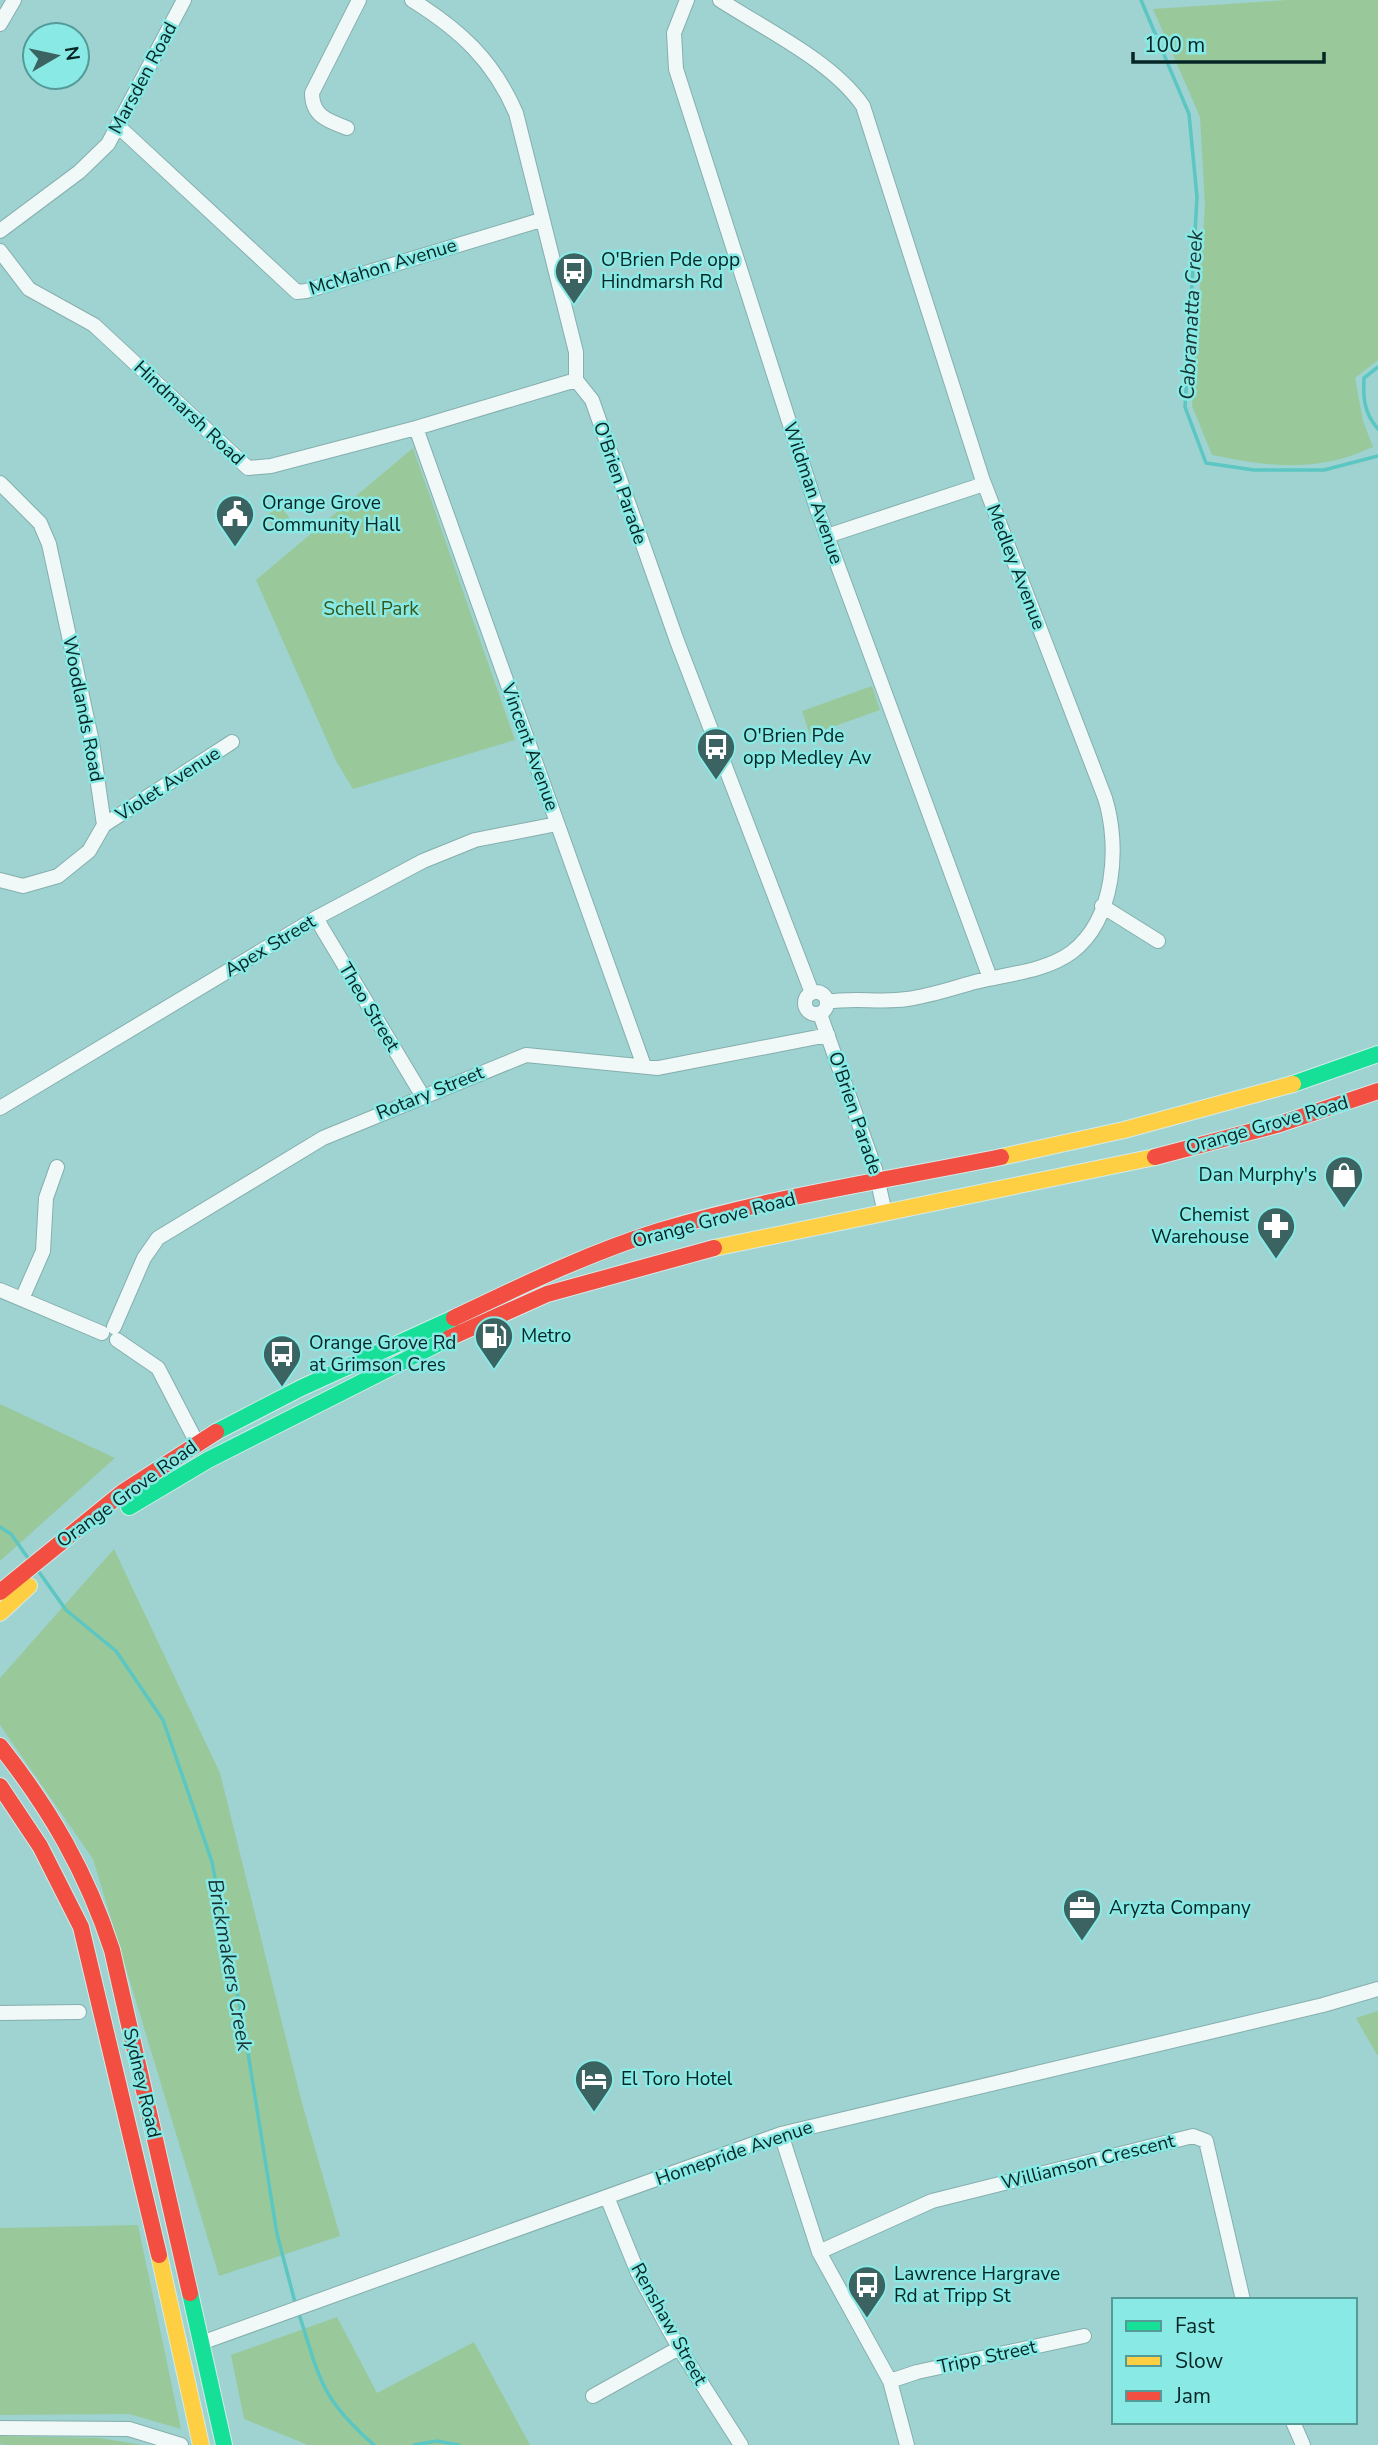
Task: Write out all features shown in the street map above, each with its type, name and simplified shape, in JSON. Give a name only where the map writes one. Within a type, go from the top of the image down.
[{"type":"highway","name":"Orange Grove Road","points":[[2,1607],[26,1579],[125,1491],[197,1444],[302,1388],[608,1249],[688,1223],[1234,1104],[1378,1054]]},
{"type":"highway","name":"Orange Grove Road","points":[[51,1558],[189,1471],[445,1342],[576,1284],[685,1255],[1120,1166],[1262,1129],[1378,1091]]},
{"type":"highway","name":"Sydney Road","points":[[0,1746],[55,1817],[78,1858],[98,1904],[112,1950],[223,2445]]},
{"type":"highway","name":"Sydney Road","points":[[0,1786],[40,1846],[81,1927],[201,2445]]},
{"type":"highway","points":[[180,2349],[201,2343]]},
{"type":"street","points":[[0,24],[14,0]]},
{"type":"street","name":"Marsden Road","points":[[0,231],[93,161],[119,127],[184,0]]},
{"type":"street","points":[[347,128],[323,119],[314,107],[312,93],[359,0]]},
{"type":"street","name":"O'Brien Parade","points":[[412,0],[464,36],[485,57],[505,87],[525,141],[541,220],[576,352],[576,380],[592,400],[605,444],[695,689],[812,993],[806,1005],[809,1012],[823,1008],[828,1035],[878,1181],[885,1213]]},
{"type":"street","name":"Wildman Avenue","points":[[687,0],[674,33],[676,69],[827,536],[990,978]]},
{"type":"street","name":"Medley Avenue","points":[[720,0],[849,85],[863,106],[984,484],[1112,822],[1113,866],[1102,906],[1091,931],[1072,952],[1045,966],[907,999],[823,1008]]},
{"type":"street","name":"McMahon Avenue","points":[[119,127],[297,292],[541,220]]},
{"type":"street","name":"Hindmarsh Road","points":[[0,251],[29,289],[94,325],[248,468],[271,466],[416,428],[576,380]]},
{"type":"street","name":"Vincent Avenue","points":[[416,428],[644,1066]]},
{"type":"street","name":"Woodlands Road","points":[[0,483],[40,523],[49,544],[92,742],[104,825]]},
{"type":"street","points":[[827,536],[984,484]]},
{"type":"street","name":"Violet Avenue","points":[[104,825],[232,743]]},
{"type":"street","name":"Apex Street","points":[[0,1108],[316,918],[423,861],[475,840],[557,824]]},
{"type":"street","points":[[0,880],[23,887],[58,876],[89,851],[104,825]]},
{"type":"street","points":[[1102,906],[1158,942]]},
{"type":"street","name":"Theo Street","points":[[316,918],[422,1095]]},
{"type":"street","name":"Rotary Street","points":[[111,1333],[144,1258],[158,1238],[323,1138],[422,1095],[526,1055],[658,1068],[828,1035]]},
{"type":"street","points":[[22,1299],[43,1251],[46,1198],[57,1167]]},
{"type":"street","points":[[0,1290],[111,1333],[158,1367],[197,1444]]},
{"type":"street","name":"Homepride Avenue","points":[[201,2343],[782,2134],[1323,2005],[1378,1989]]},
{"type":"street","points":[[0,2013],[79,2012]]},
{"type":"street","points":[[782,2134],[819,2252],[890,2381],[907,2445]]},
{"type":"street","name":"Williamson Crescent","points":[[819,2252],[932,2201],[1193,2136],[1206,2141],[1243,2298]]},
{"type":"street","name":"Renshaw Street","points":[[607,2197],[638,2273],[679,2348],[741,2445]]},
{"type":"street","name":"Tripp Street","points":[[890,2381],[917,2372],[1084,2336]]},
{"type":"street","points":[[593,2396],[679,2348]]},
{"type":"street","points":[[1294,2424],[1303,2445]]},
{"type":"street","points":[[0,2428],[129,2429],[181,2445]]},
{"type":"green space","points":[[1287,0],[1378,0],[1378,360],[1355,378],[1363,421],[1373,447],[1332,461],[1274,465],[1212,455],[1192,406],[1205,206],[1200,117],[1153,9]]},
{"type":"green space","name":"Schell Park","points":[[413,448],[515,740],[353,789],[336,761],[256,580]]},
{"type":"green space","points":[[281,506],[292,522],[290,529],[273,529],[267,515]]},
{"type":"green space","points":[[872,686],[880,710],[810,735],[802,711]]},
{"type":"green space","points":[[0,1404],[115,1458],[0,1561]]},
{"type":"green space","points":[[114,1549],[220,1773],[302,2103],[340,2236],[219,2276],[93,1859],[0,1725],[0,1678]]},
{"type":"green space","points":[[1378,2011],[1378,2055],[1377,2055],[1356,2018]]},
{"type":"green space","points":[[138,2225],[181,2429],[129,2414],[0,2415],[0,2228]]},
{"type":"green space","points":[[337,2317],[377,2393],[474,2342],[530,2445],[308,2445],[244,2419],[231,2355]]},
{"type":"green space","points":[[0,2436],[100,2438],[143,2445],[7,2445],[0,2444]]},
{"type":"waterway","name":"Cabramatta Creek","points":[[1141,0],[1189,114],[1197,197],[1185,407],[1206,463],[1254,470],[1324,470],[1378,456]]},
{"type":"waterway","name":"Cabramatta Creek","points":[[1378,367],[1364,378],[1367,411],[1378,429]]},
{"type":"waterway","name":"Brickmakers Creek","points":[[0,1527],[11,1534],[28,1558]]},
{"type":"waterway","name":"Brickmakers Creek","points":[[39,1572],[66,1610],[116,1651],[163,1720],[212,1862],[245,2034],[277,2234],[296,2306]]},
{"type":"waterway","name":"Brickmakers Creek","points":[[299,2314],[318,2372],[332,2400],[342,2414],[374,2445]]},
{"type":"waterway","name":"Brickmakers Creek","points":[[414,2445],[437,2441],[459,2445]]},
{"type":"traffic: fast","points":[[1293,1084],[1378,1054]]},
{"type":"traffic: fast","points":[[216,1432],[301,1388],[454,1318]]},
{"type":"traffic: fast","points":[[129,1507],[208,1460],[449,1338]]},
{"type":"traffic: fast","points":[[190,2293],[224,2445]]},
{"type":"traffic: slow","points":[[1001,1157],[1124,1130],[1293,1084]]},
{"type":"traffic: slow","points":[[714,1248],[1155,1157]]},
{"type":"traffic: slow","points":[[0,1613],[29,1586]]},
{"type":"traffic: slow","points":[[159,2255],[201,2445]]},
{"type":"traffic: jam","points":[[1155,1157],[1280,1124],[1378,1091]]},
{"type":"traffic: jam","points":[[454,1318],[581,1260],[659,1231],[743,1208],[1001,1157]]},
{"type":"traffic: jam","points":[[449,1338],[547,1294],[714,1248]]},
{"type":"traffic: jam","points":[[0,1592],[123,1492],[216,1432]]},
{"type":"traffic: jam","points":[[0,1746],[51,1818],[79,1868],[112,1950],[190,2293]]},
{"type":"traffic: jam","points":[[0,1786],[40,1846],[81,1927],[159,2255]]},
{"type":"place","name":"O'Brien Pde opp Hindmarsh Rd","points":[[574,305]]},
{"type":"place","name":"Orange Grove Community Hall","points":[[235,548]]},
{"type":"place","name":"O'Brien Pde opp Medley Av","points":[[716,781]]},
{"type":"place","name":"Dan Murphy's","points":[[1344,1209]]},
{"type":"place","name":"Chemist Warehouse","points":[[1276,1260]]},
{"type":"place","name":"Metro","points":[[494,1370]]},
{"type":"place","name":"Orange Grove Rd at Grimson Cres","points":[[282,1388]]},
{"type":"place","name":"Aryzta Company","points":[[1082,1942]]},
{"type":"place","name":"El Toro Hotel","points":[[594,2113]]},
{"type":"place","name":"Lawrence Hargrave Rd at Tripp St","points":[[867,2319]]}]
